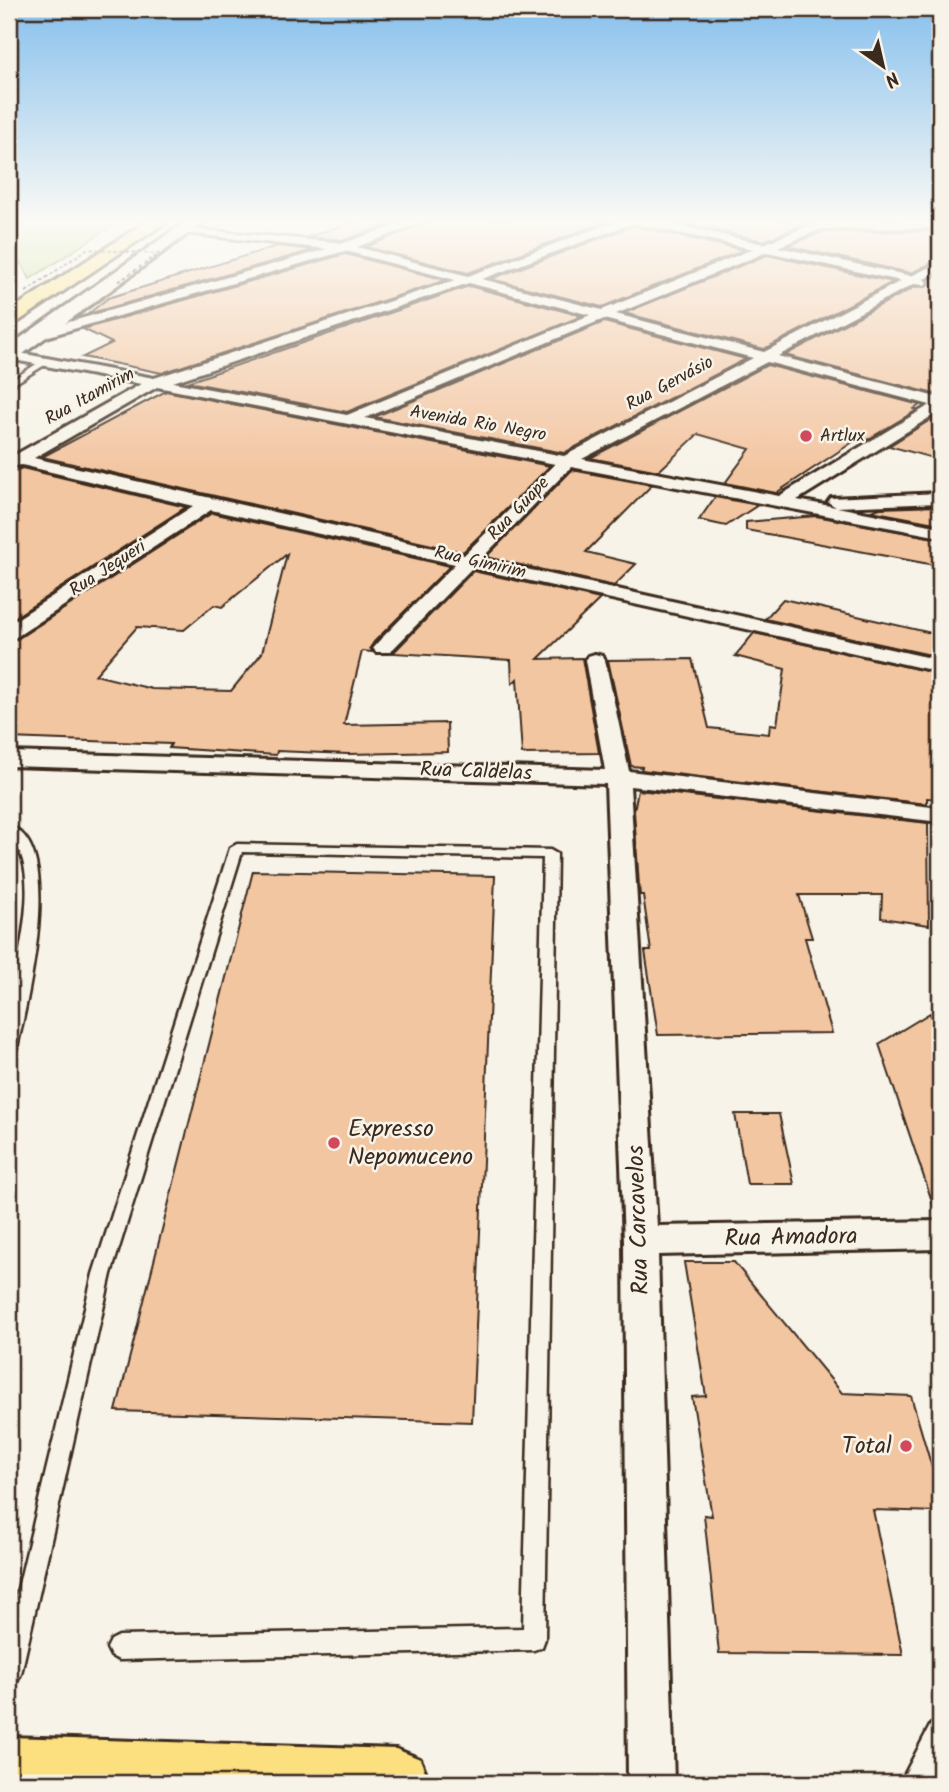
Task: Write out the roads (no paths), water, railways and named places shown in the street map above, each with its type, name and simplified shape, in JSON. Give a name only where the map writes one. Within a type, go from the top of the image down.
[{"type":"highway","points":[[9,319],[32,304]]},
{"type":"highway","points":[[9,1771],[396,1783]]},
{"type":"main road","points":[[9,355],[80,304]]},
{"type":"street","points":[[35,336],[153,304]]},
{"type":"street","name":"Rua Itamirim","points":[[14,462],[154,383],[395,304]]},
{"type":"street","points":[[570,304],[940,404]]},
{"type":"street","points":[[347,420],[634,304]]},
{"type":"street","name":"Rua Gervásio","points":[[568,460],[868,304]]},
{"type":"street","name":"Avenida Rio Negro","points":[[9,355],[940,532]]},
{"type":"street","points":[[784,503],[940,404]]},
{"type":"street","name":"Rua Guape","points":[[383,648],[568,460]]},
{"type":"street","name":"Rua Gimirim","points":[[14,462],[469,560],[940,666]]},
{"type":"street","points":[[784,503],[940,498]]},
{"type":"street","name":"Rua Jequeri","points":[[9,634],[208,504]]},
{"type":"street","name":"Rua Carcavelos","points":[[595,660],[618,777],[641,1241],[651,1783]]},
{"type":"street","name":"Rua Caldelas","points":[[9,759],[618,777],[940,816]]},
{"type":"street","name":"Rua Amadora","points":[[641,1241],[940,1236]]},
{"type":"lane","points":[[9,385],[47,361]]},
{"type":"lane","points":[[9,830],[27,846],[34,877],[24,982],[9,1048]]},
{"type":"lane","points":[[9,1674],[102,1273],[237,848],[550,854],[534,1639],[119,1648]]},
{"type":"lane","points":[[912,1783],[940,1733]]},
{"type":"place","name":"Artlux","points":[[806,436]]},
{"type":"place","name":"Expresso Nepomuceno","points":[[334,1143]]},
{"type":"place","name":"Total","points":[[906,1446]]}]
